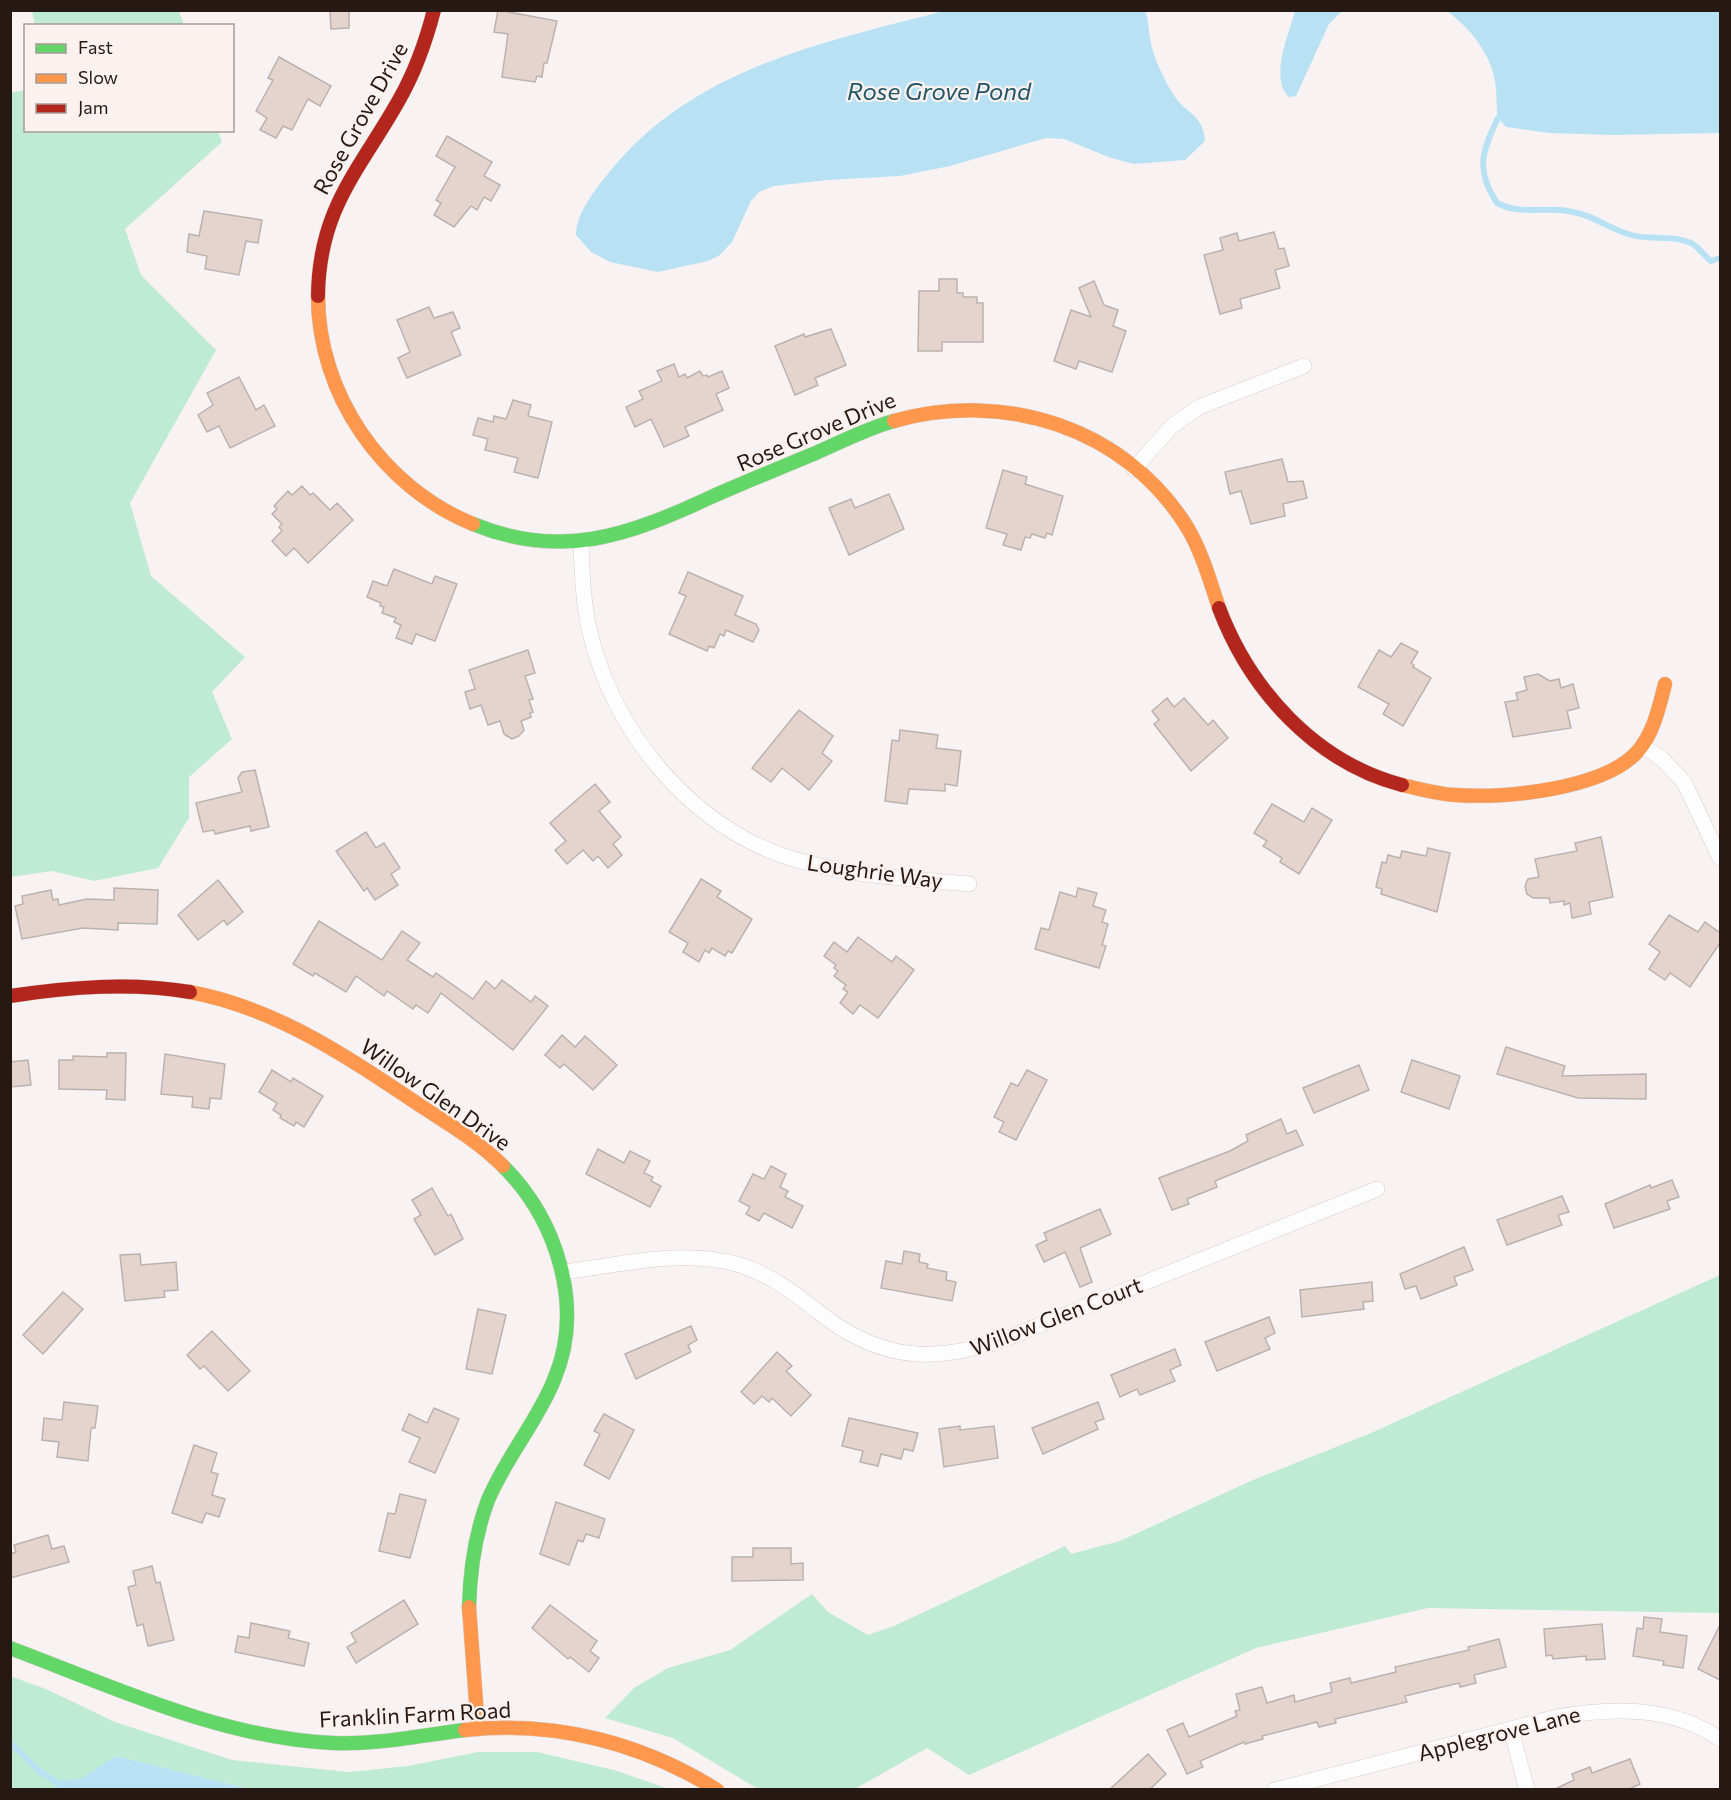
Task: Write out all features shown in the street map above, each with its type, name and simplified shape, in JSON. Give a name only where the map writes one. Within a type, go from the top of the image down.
[{"type":"street","name":"Rose Grove Drive","points":[[434,10],[410,79],[346,181],[328,226],[321,250],[318,305],[326,357],[341,400],[356,427],[388,467],[424,498],[474,525],[504,534],[558,543],[581,542],[632,531],[880,425],[912,414],[972,407],[998,409],[1049,420],[1101,445],[1134,469],[1162,496],[1193,538],[1231,635],[1271,699],[1305,734],[1343,760],[1389,781],[1436,792],[1485,796],[1571,786],[1592,780],[1623,765],[1643,746],[1656,724],[1665,684]]},
{"type":"street","points":[[1134,469],[1172,426],[1191,411],[1304,366]]},
{"type":"street","name":"Loughrie Way","points":[[581,542],[585,610],[605,679],[632,732],[667,777],[689,798],[729,830],[780,854],[806,863],[854,873],[969,884]]},
{"type":"street","points":[[1643,746],[1662,759],[1684,782],[1720,858]]},
{"type":"street","name":"Willow Glen Drive","points":[[10,996],[60,988],[106,985],[153,986],[195,992],[244,1005],[297,1026],[414,1101],[498,1160],[520,1184],[540,1213],[554,1242],[564,1272],[566,1337],[560,1364],[550,1391],[513,1451],[488,1500],[471,1566],[468,1607],[478,1729]]},
{"type":"street","name":"Willow Glen Court","points":[[564,1272],[680,1257],[711,1259],[740,1265],[767,1276],[793,1291],[831,1321],[856,1336],[909,1354],[937,1356],[974,1350],[1377,1189]]},
{"type":"street","name":"Franklin Farm Road","points":[[10,1648],[221,1724],[265,1735],[320,1742],[361,1742],[478,1729],[525,1728],[599,1738],[670,1763],[717,1790]]},
{"type":"street","name":"Applegrove Lane","points":[[1275,1790],[1594,1710],[1628,1710],[1659,1714],[1689,1722],[1720,1739]]},
{"type":"street","points":[[1511,1729],[1527,1790]]},
{"type":"green space","points":[[32,11],[179,11],[184,24],[35,24]]},
{"type":"green space","points":[[24,90],[24,132],[218,132],[222,142],[125,229],[141,275],[216,350],[130,503],[151,576],[245,657],[212,692],[232,739],[189,777],[189,818],[158,868],[94,881],[52,871],[11,877],[10,93]]},
{"type":"green space","points":[[1720,1275],[1719,1613],[1428,1608],[1256,1648],[969,1775],[927,1748],[855,1789],[758,1789],[673,1738],[605,1718],[634,1688],[668,1668],[730,1650],[812,1594],[828,1612],[868,1635],[894,1626],[1065,1546],[1071,1554],[1120,1541],[1253,1480],[1371,1433]]},
{"type":"green space","points":[[10,1676],[46,1689],[115,1722],[232,1760],[349,1772],[408,1766],[478,1752],[537,1752],[614,1770],[669,1789],[250,1789],[116,1756],[80,1780],[61,1780],[54,1789],[11,1789]]},
{"type":"water","name":"Rose Grove Pond","points":[[944,11],[1145,11],[1151,45],[1162,74],[1178,101],[1201,125],[1205,141],[1185,160],[1134,164],[1111,158],[1064,139],[1046,138],[950,166],[900,176],[774,186],[759,192],[751,201],[732,242],[720,255],[708,261],[658,272],[610,262],[591,252],[576,235],[582,211],[607,175],[640,139],[677,109],[717,85],[760,65],[851,35]]},
{"type":"water","points":[[1295,11],[1342,11],[1329,24],[1296,96],[1289,97],[1283,89],[1281,68],[1285,43]]},
{"type":"water","points":[[1447,11],[1720,11],[1720,133],[1612,135],[1549,133],[1506,127],[1498,118],[1494,77],[1486,55],[1473,35]]},
{"type":"water","points":[[116,1756],[250,1789],[54,1789],[61,1780],[80,1779]]},
{"type":"building","points":[[330,10],[349,10],[349,28],[331,29]]},
{"type":"building","points":[[498,10],[557,21],[542,77],[537,76],[535,82],[502,77],[508,34],[494,32]]},
{"type":"building","points":[[279,57],[331,86],[320,106],[308,99],[292,130],[283,126],[276,138],[260,130],[267,118],[256,111],[273,80],[268,78]]},
{"type":"building","points":[[447,136],[492,162],[484,176],[500,185],[491,201],[484,197],[477,210],[471,206],[454,227],[434,215],[441,203],[436,200],[455,167],[436,156]]},
{"type":"building","points":[[204,211],[262,220],[258,243],[246,241],[239,275],[205,269],[207,256],[187,252],[189,234],[199,236]]},
{"type":"building","points":[[1274,232],[1279,249],[1284,248],[1289,266],[1275,270],[1280,288],[1240,299],[1242,308],[1220,314],[1204,255],[1223,250],[1220,238],[1237,233],[1239,241]]},
{"type":"building","points":[[939,279],[957,279],[957,293],[963,293],[963,297],[977,297],[977,303],[983,303],[983,342],[942,342],[942,351],[918,351],[919,291],[939,291]]},
{"type":"building","points":[[1094,281],[1104,305],[1118,310],[1113,326],[1126,331],[1112,372],[1079,361],[1076,369],[1054,361],[1071,310],[1091,317],[1079,288]]},
{"type":"building","points":[[429,307],[434,318],[453,312],[460,328],[451,332],[461,355],[407,378],[398,358],[410,352],[397,320]]},
{"type":"building","points":[[831,329],[846,365],[815,378],[818,385],[795,395],[775,346],[804,334],[805,337]]},
{"type":"building","points":[[674,364],[679,377],[685,374],[687,378],[700,371],[703,376],[708,377],[722,371],[729,388],[716,394],[723,410],[685,427],[689,436],[664,447],[651,419],[635,427],[626,407],[643,399],[639,391],[662,381],[657,371]]},
{"type":"building","points":[[239,377],[256,410],[264,405],[275,426],[230,448],[219,426],[207,432],[198,415],[213,405],[207,393]]},
{"type":"building","points":[[513,400],[531,405],[528,416],[552,422],[538,478],[514,472],[518,458],[485,450],[488,439],[473,435],[478,418],[493,422],[494,416],[506,419]]},
{"type":"building","points":[[1282,459],[1288,482],[1303,481],[1307,498],[1283,504],[1285,516],[1251,524],[1241,491],[1230,494],[1225,472]]},
{"type":"building","points":[[1003,470],[1027,477],[1025,484],[1063,496],[1052,535],[1047,533],[1045,538],[1032,534],[1030,538],[1025,537],[1021,550],[1003,545],[1007,534],[986,528]]},
{"type":"building","points":[[302,486],[310,495],[313,493],[330,510],[337,503],[353,520],[308,563],[294,548],[286,556],[272,541],[282,531],[279,527],[282,524],[272,514],[277,509],[274,506],[288,491],[292,495]]},
{"type":"building","points":[[889,494],[904,529],[849,555],[829,508],[851,499],[855,508]]},
{"type":"building","points":[[394,569],[432,584],[435,576],[457,584],[435,641],[416,634],[412,644],[396,638],[401,625],[394,622],[396,618],[382,613],[384,607],[380,606],[381,603],[367,597],[373,581],[387,586]]},
{"type":"building","points":[[688,572],[743,596],[735,615],[756,624],[759,630],[753,642],[726,630],[724,636],[720,634],[714,648],[709,646],[707,651],[669,634],[686,596],[679,593]]},
{"type":"building","points":[[1401,643],[1418,652],[1411,663],[1413,667],[1431,678],[1403,726],[1383,714],[1389,704],[1358,687],[1379,650],[1391,657]]},
{"type":"building","points":[[528,650],[535,673],[525,676],[533,699],[529,700],[533,712],[530,713],[531,717],[521,721],[524,730],[512,739],[504,734],[500,721],[488,725],[481,705],[470,709],[465,692],[475,689],[469,670]]},
{"type":"building","points":[[1538,674],[1550,681],[1559,679],[1561,688],[1573,684],[1579,708],[1567,711],[1571,728],[1513,737],[1505,702],[1518,700],[1516,693],[1527,690],[1524,677]]},
{"type":"building","points":[[1167,698],[1174,707],[1184,698],[1208,725],[1213,720],[1228,738],[1191,771],[1154,724],[1159,720],[1152,711]]},
{"type":"building","points":[[799,710],[833,736],[822,753],[832,761],[809,790],[782,768],[771,782],[752,768]]},
{"type":"building","points":[[900,730],[938,735],[936,748],[961,751],[957,786],[945,784],[945,791],[909,789],[907,804],[885,801],[892,740],[899,741]]},
{"type":"building","points":[[255,770],[269,827],[251,831],[250,826],[215,834],[214,830],[203,832],[196,803],[242,792],[238,778],[242,772]]},
{"type":"building","points":[[595,784],[610,802],[599,811],[621,837],[613,844],[622,855],[608,868],[598,856],[593,861],[583,850],[567,864],[555,850],[566,841],[550,823]]},
{"type":"building","points":[[1272,804],[1304,822],[1312,808],[1332,820],[1299,874],[1280,862],[1282,858],[1263,846],[1267,841],[1254,833]]},
{"type":"building","points":[[366,832],[376,848],[384,843],[400,868],[391,874],[398,885],[375,900],[367,888],[364,891],[336,851]]},
{"type":"building","points":[[1601,837],[1613,897],[1589,902],[1591,914],[1572,918],[1570,903],[1564,905],[1564,901],[1550,903],[1549,898],[1533,898],[1527,894],[1525,886],[1528,879],[1539,877],[1535,859],[1577,851],[1575,843]]},
{"type":"building","points":[[1428,848],[1450,853],[1437,912],[1381,894],[1382,889],[1376,887],[1382,862],[1386,863],[1388,855],[1400,858],[1402,851],[1426,856]]},
{"type":"building","points":[[701,879],[721,891],[717,897],[752,919],[732,953],[728,951],[725,956],[712,948],[709,953],[705,950],[699,962],[683,952],[688,943],[669,932]]},
{"type":"building","points":[[218,880],[243,912],[227,925],[224,920],[198,940],[178,915]]},
{"type":"building","points":[[114,888],[158,890],[157,924],[118,923],[118,930],[83,928],[22,939],[15,906],[23,904],[22,896],[51,890],[53,900],[58,899],[59,905],[87,899],[114,900]]},
{"type":"building","points":[[1078,888],[1097,893],[1093,906],[1106,910],[1102,922],[1108,924],[1102,945],[1106,946],[1099,968],[1035,949],[1041,928],[1049,930],[1060,892],[1076,897]]},
{"type":"building","points":[[1669,915],[1698,932],[1705,922],[1720,933],[1720,943],[1690,987],[1670,973],[1665,980],[1649,969],[1660,952],[1649,944]]},
{"type":"building","points":[[319,921],[382,960],[402,931],[420,943],[407,960],[433,977],[436,973],[473,999],[486,981],[495,989],[502,980],[531,1002],[535,996],[548,1006],[513,1050],[441,993],[428,1013],[416,1005],[413,1009],[387,991],[384,996],[356,976],[346,992],[315,973],[313,976],[293,964]]},
{"type":"building","points":[[858,937],[892,962],[896,956],[914,970],[878,1018],[860,1005],[853,1014],[840,1003],[848,992],[843,989],[846,985],[834,976],[838,971],[834,968],[836,965],[824,956],[834,942],[847,952]]},
{"type":"building","points":[[562,1035],[575,1047],[585,1036],[617,1065],[593,1090],[564,1064],[560,1068],[545,1055]]},
{"type":"building","points":[[1506,1047],[1565,1066],[1562,1076],[1646,1074],[1646,1099],[1578,1098],[1497,1074]]},
{"type":"building","points":[[107,1053],[126,1053],[125,1100],[106,1099],[107,1090],[59,1089],[59,1060],[73,1060],[73,1056],[107,1057]]},
{"type":"building","points":[[165,1054],[225,1064],[221,1099],[210,1098],[209,1109],[192,1107],[193,1097],[161,1094]]},
{"type":"building","points":[[28,1060],[31,1085],[10,1087],[10,1062]]},
{"type":"building","points":[[1412,1060],[1460,1076],[1449,1109],[1401,1092]]},
{"type":"building","points":[[1359,1065],[1369,1090],[1314,1113],[1303,1088]]},
{"type":"building","points":[[272,1070],[291,1082],[293,1078],[323,1096],[304,1127],[296,1122],[294,1126],[280,1118],[281,1115],[273,1110],[277,1103],[259,1092]]},
{"type":"building","points":[[1027,1070],[1047,1080],[1016,1140],[999,1132],[1004,1122],[994,1117],[1011,1083],[1018,1086]]},
{"type":"building","points":[[1281,1119],[1287,1134],[1296,1130],[1303,1145],[1215,1181],[1217,1187],[1187,1199],[1189,1204],[1172,1210],[1159,1178],[1230,1151],[1248,1141],[1246,1135]]},
{"type":"building","points":[[598,1149],[624,1163],[630,1151],[650,1161],[644,1173],[653,1177],[651,1181],[661,1186],[650,1207],[586,1174]]},
{"type":"building","points":[[771,1166],[786,1174],[780,1187],[788,1191],[785,1197],[803,1206],[792,1228],[764,1213],[759,1221],[746,1214],[750,1207],[739,1201],[753,1174],[764,1179]]},
{"type":"building","points":[[1672,1180],[1679,1197],[1667,1201],[1670,1209],[1614,1228],[1605,1204],[1650,1185],[1651,1188]]},
{"type":"building","points":[[432,1188],[448,1216],[451,1214],[463,1239],[435,1255],[414,1219],[421,1215],[412,1200]]},
{"type":"building","points":[[1562,1196],[1569,1212],[1558,1215],[1562,1225],[1507,1245],[1497,1220]]},
{"type":"building","points":[[1100,1209],[1111,1234],[1080,1248],[1092,1282],[1080,1287],[1065,1252],[1044,1262],[1036,1245],[1047,1240],[1044,1233]]},
{"type":"building","points":[[1464,1247],[1473,1270],[1454,1277],[1457,1285],[1421,1299],[1416,1286],[1405,1289],[1400,1274]]},
{"type":"building","points":[[904,1251],[920,1254],[919,1262],[928,1264],[927,1268],[947,1272],[946,1280],[956,1282],[952,1301],[881,1288],[886,1261],[902,1264]]},
{"type":"building","points":[[140,1254],[141,1265],[176,1262],[178,1290],[164,1291],[165,1297],[125,1301],[120,1255]]},
{"type":"building","points":[[1372,1282],[1373,1301],[1363,1302],[1364,1309],[1302,1317],[1300,1290]]},
{"type":"building","points":[[63,1292],[83,1309],[43,1354],[23,1335]]},
{"type":"building","points":[[478,1309],[506,1315],[492,1374],[466,1369]]},
{"type":"building","points":[[1269,1317],[1275,1333],[1265,1338],[1270,1349],[1217,1371],[1205,1342]]},
{"type":"building","points":[[691,1326],[697,1340],[688,1345],[691,1352],[636,1379],[625,1354]]},
{"type":"building","points":[[212,1331],[250,1371],[228,1391],[204,1366],[200,1369],[187,1355]]},
{"type":"building","points":[[1175,1349],[1181,1365],[1170,1370],[1175,1381],[1140,1395],[1137,1389],[1120,1397],[1111,1375]]},
{"type":"building","points":[[777,1352],[792,1366],[786,1371],[811,1395],[791,1416],[772,1398],[769,1402],[762,1396],[754,1404],[741,1392]]},
{"type":"building","points":[[64,1402],[98,1406],[95,1428],[91,1428],[88,1461],[57,1457],[59,1442],[42,1440],[44,1418],[62,1420]]},
{"type":"building","points":[[1098,1402],[1104,1419],[1095,1422],[1098,1429],[1043,1454],[1032,1428]]},
{"type":"building","points":[[434,1408],[459,1419],[435,1473],[409,1462],[420,1438],[402,1430],[409,1414],[427,1423]]},
{"type":"building","points":[[604,1414],[634,1430],[609,1479],[584,1465],[600,1434],[594,1431]]},
{"type":"building","points":[[849,1418],[918,1433],[913,1451],[904,1449],[901,1459],[881,1454],[878,1466],[860,1462],[863,1451],[842,1446]]},
{"type":"building","points":[[960,1426],[960,1430],[994,1426],[998,1458],[944,1467],[939,1429]]},
{"type":"building","points":[[194,1445],[217,1453],[211,1472],[218,1474],[212,1495],[225,1499],[219,1517],[206,1513],[202,1523],[172,1513]]},
{"type":"building","points":[[400,1494],[426,1500],[410,1558],[379,1551],[388,1513],[395,1514]]},
{"type":"building","points":[[556,1502],[605,1519],[599,1538],[586,1534],[583,1542],[578,1540],[569,1565],[540,1554]]},
{"type":"building","points":[[48,1535],[52,1549],[64,1546],[69,1562],[10,1578],[10,1554],[16,1552],[14,1545]]},
{"type":"building","points":[[753,1548],[791,1548],[791,1564],[803,1563],[803,1580],[732,1581],[732,1557],[753,1557]]},
{"type":"building","points":[[152,1566],[156,1583],[160,1582],[174,1640],[148,1646],[143,1624],[137,1626],[128,1587],[136,1585],[133,1571]]},
{"type":"building","points":[[404,1600],[418,1624],[356,1663],[347,1647],[356,1642],[351,1633]]},
{"type":"building","points":[[550,1605],[597,1641],[590,1651],[599,1658],[589,1672],[570,1657],[568,1659],[532,1628]]},
{"type":"building","points":[[1644,1617],[1662,1619],[1660,1632],[1687,1636],[1683,1668],[1663,1665],[1664,1661],[1633,1656],[1637,1628],[1643,1629]]},
{"type":"building","points":[[251,1623],[290,1631],[288,1638],[309,1643],[304,1666],[235,1652],[238,1636],[249,1638]]},
{"type":"building","points":[[1602,1624],[1605,1659],[1586,1660],[1586,1656],[1553,1659],[1552,1655],[1546,1656],[1544,1629]]},
{"type":"building","points":[[1720,1625],[1720,1680],[1698,1669]]},
{"type":"building","points":[[1499,1639],[1506,1667],[1474,1675],[1476,1683],[1460,1687],[1459,1683],[1405,1696],[1407,1702],[1335,1719],[1336,1723],[1319,1727],[1317,1722],[1262,1736],[1263,1739],[1245,1744],[1244,1742],[1200,1761],[1203,1767],[1187,1774],[1167,1730],[1183,1723],[1189,1737],[1237,1716],[1235,1711],[1240,1710],[1236,1694],[1262,1687],[1267,1703],[1294,1695],[1295,1702],[1332,1692],[1330,1683],[1350,1678],[1351,1683],[1396,1672],[1395,1667],[1469,1650],[1468,1647]]},
{"type":"building","points":[[1148,1754],[1166,1774],[1149,1790],[1109,1790]]},
{"type":"building","points":[[1630,1759],[1640,1784],[1627,1790],[1553,1790],[1574,1780],[1572,1774],[1590,1767],[1592,1773]]},
{"type":"waterway","points":[[1498,118],[1488,141],[1483,161],[1486,180],[1497,203],[1514,209],[1559,210],[1576,213],[1636,236],[1683,240],[1694,244],[1711,261],[1720,258]]},
{"type":"waterway","points":[[10,1742],[38,1770],[59,1784]]},
{"type":"traffic: fast","points":[[473,524],[505,535],[535,540],[565,542],[593,539],[650,523],[679,512],[865,431],[894,421]]},
{"type":"traffic: fast","points":[[469,1607],[474,1553],[483,1513],[495,1484],[554,1380],[563,1352],[567,1323],[566,1294],[551,1238],[538,1212],[503,1166]]},
{"type":"traffic: fast","points":[[10,1648],[128,1694],[250,1732],[333,1743],[367,1743],[465,1730]]},
{"type":"traffic: slow","points":[[318,296],[321,332],[329,368],[343,401],[361,433],[410,487],[440,508],[473,524]]},
{"type":"traffic: slow","points":[[894,421],[936,413],[977,410],[1019,415],[1058,425],[1096,441],[1131,464],[1161,492],[1187,527],[1201,556],[1219,608]]},
{"type":"traffic: slow","points":[[1402,785],[1449,794],[1476,796],[1526,793],[1579,783],[1623,764],[1638,751],[1644,744],[1655,719],[1665,684]]},
{"type":"traffic: slow","points":[[190,992],[222,999],[252,1010],[309,1036],[364,1068],[451,1125],[503,1166]]},
{"type":"traffic: slow","points":[[469,1607],[478,1729]]},
{"type":"traffic: slow","points":[[465,1730],[531,1729],[564,1732],[596,1739],[658,1759],[717,1790]]},
{"type":"traffic: jam","points":[[318,296],[325,238],[334,214],[356,170],[405,89],[420,56],[434,10]]},
{"type":"traffic: jam","points":[[1219,608],[1248,667],[1290,719],[1314,741],[1341,759],[1370,774],[1402,785]]},
{"type":"traffic: jam","points":[[10,996],[55,990],[122,986],[190,992]]}]
